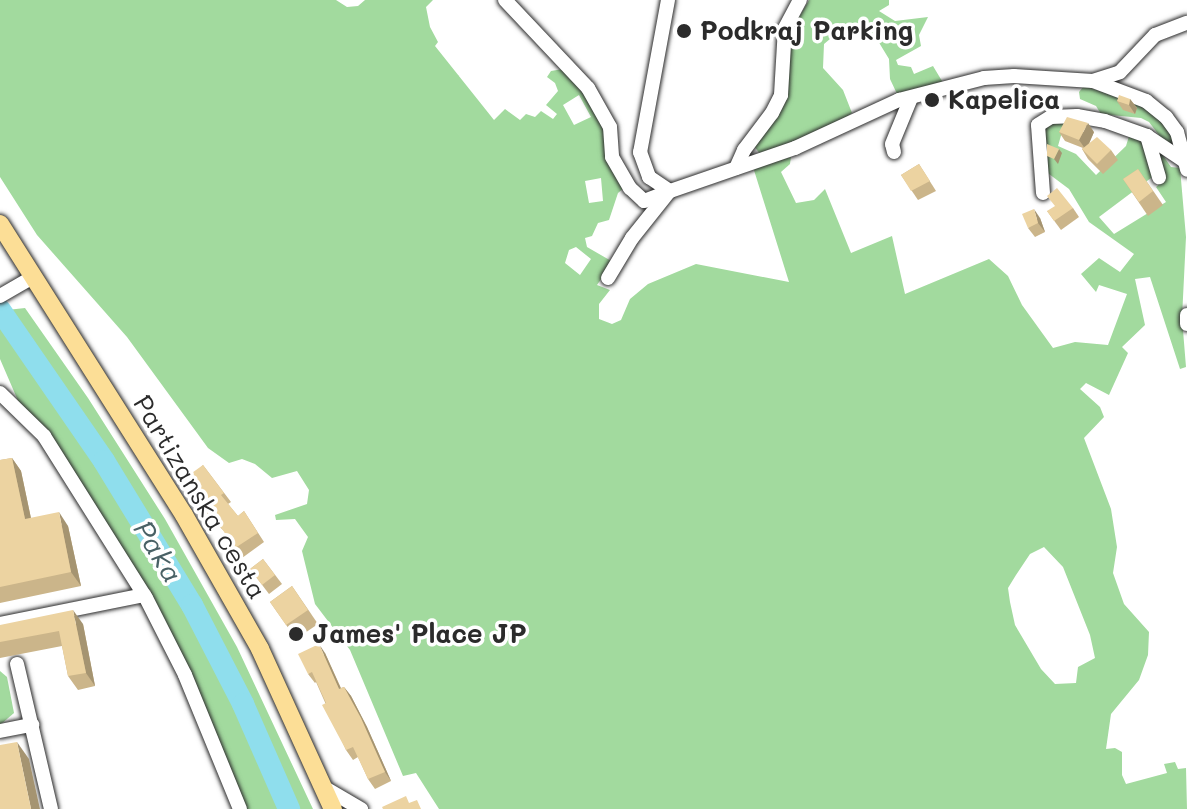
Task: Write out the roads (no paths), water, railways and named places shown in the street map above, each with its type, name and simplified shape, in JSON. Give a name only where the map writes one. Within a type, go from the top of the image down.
[{"type":"main road","name":"Partizanska cesta","points":[[0,224],[184,515],[260,649],[333,809]]},
{"type":"street","points":[[505,0],[588,88],[610,127],[612,157],[630,188],[644,201],[795,148],[864,115],[984,78],[1093,81],[1135,95],[1156,108],[1172,124],[1181,139],[1186,166]]},
{"type":"street","points":[[736,168],[744,150],[772,113],[781,95],[785,28],[800,0]]},
{"type":"street","points":[[666,1],[640,152],[649,177],[670,191]]},
{"type":"street","points":[[1093,81],[1125,69],[1155,35],[1187,23]]},
{"type":"street","points":[[1125,69],[1135,95]]},
{"type":"street","points":[[894,152],[892,144],[911,98]]},
{"type":"street","points":[[1043,193],[1038,125],[1051,117],[1077,116],[1105,121],[1147,136],[1186,166]]},
{"type":"street","points":[[1147,136],[1159,177]]},
{"type":"street","points":[[608,278],[632,238],[670,191]]},
{"type":"street","points":[[3,295],[34,276]]},
{"type":"street","points":[[1187,315],[1187,324]]},
{"type":"street","points":[[0,393],[44,436],[144,595],[185,675],[240,809]]},
{"type":"street","points":[[0,624],[144,595]]},
{"type":"street","points":[[17,664],[51,809]]},
{"type":"street","points":[[0,731],[32,725]]},
{"type":"street","points":[[325,788],[361,809]]},
{"type":"waterway","name":"Paka","points":[[0,310],[104,461],[192,605],[243,704],[289,809]]},
{"type":"place","name":"Podkraj Parking","points":[[684,31]]},
{"type":"place","name":"Kapelica","points":[[932,100]]},
{"type":"place","name":"James' Place JP","points":[[296,634]]}]
